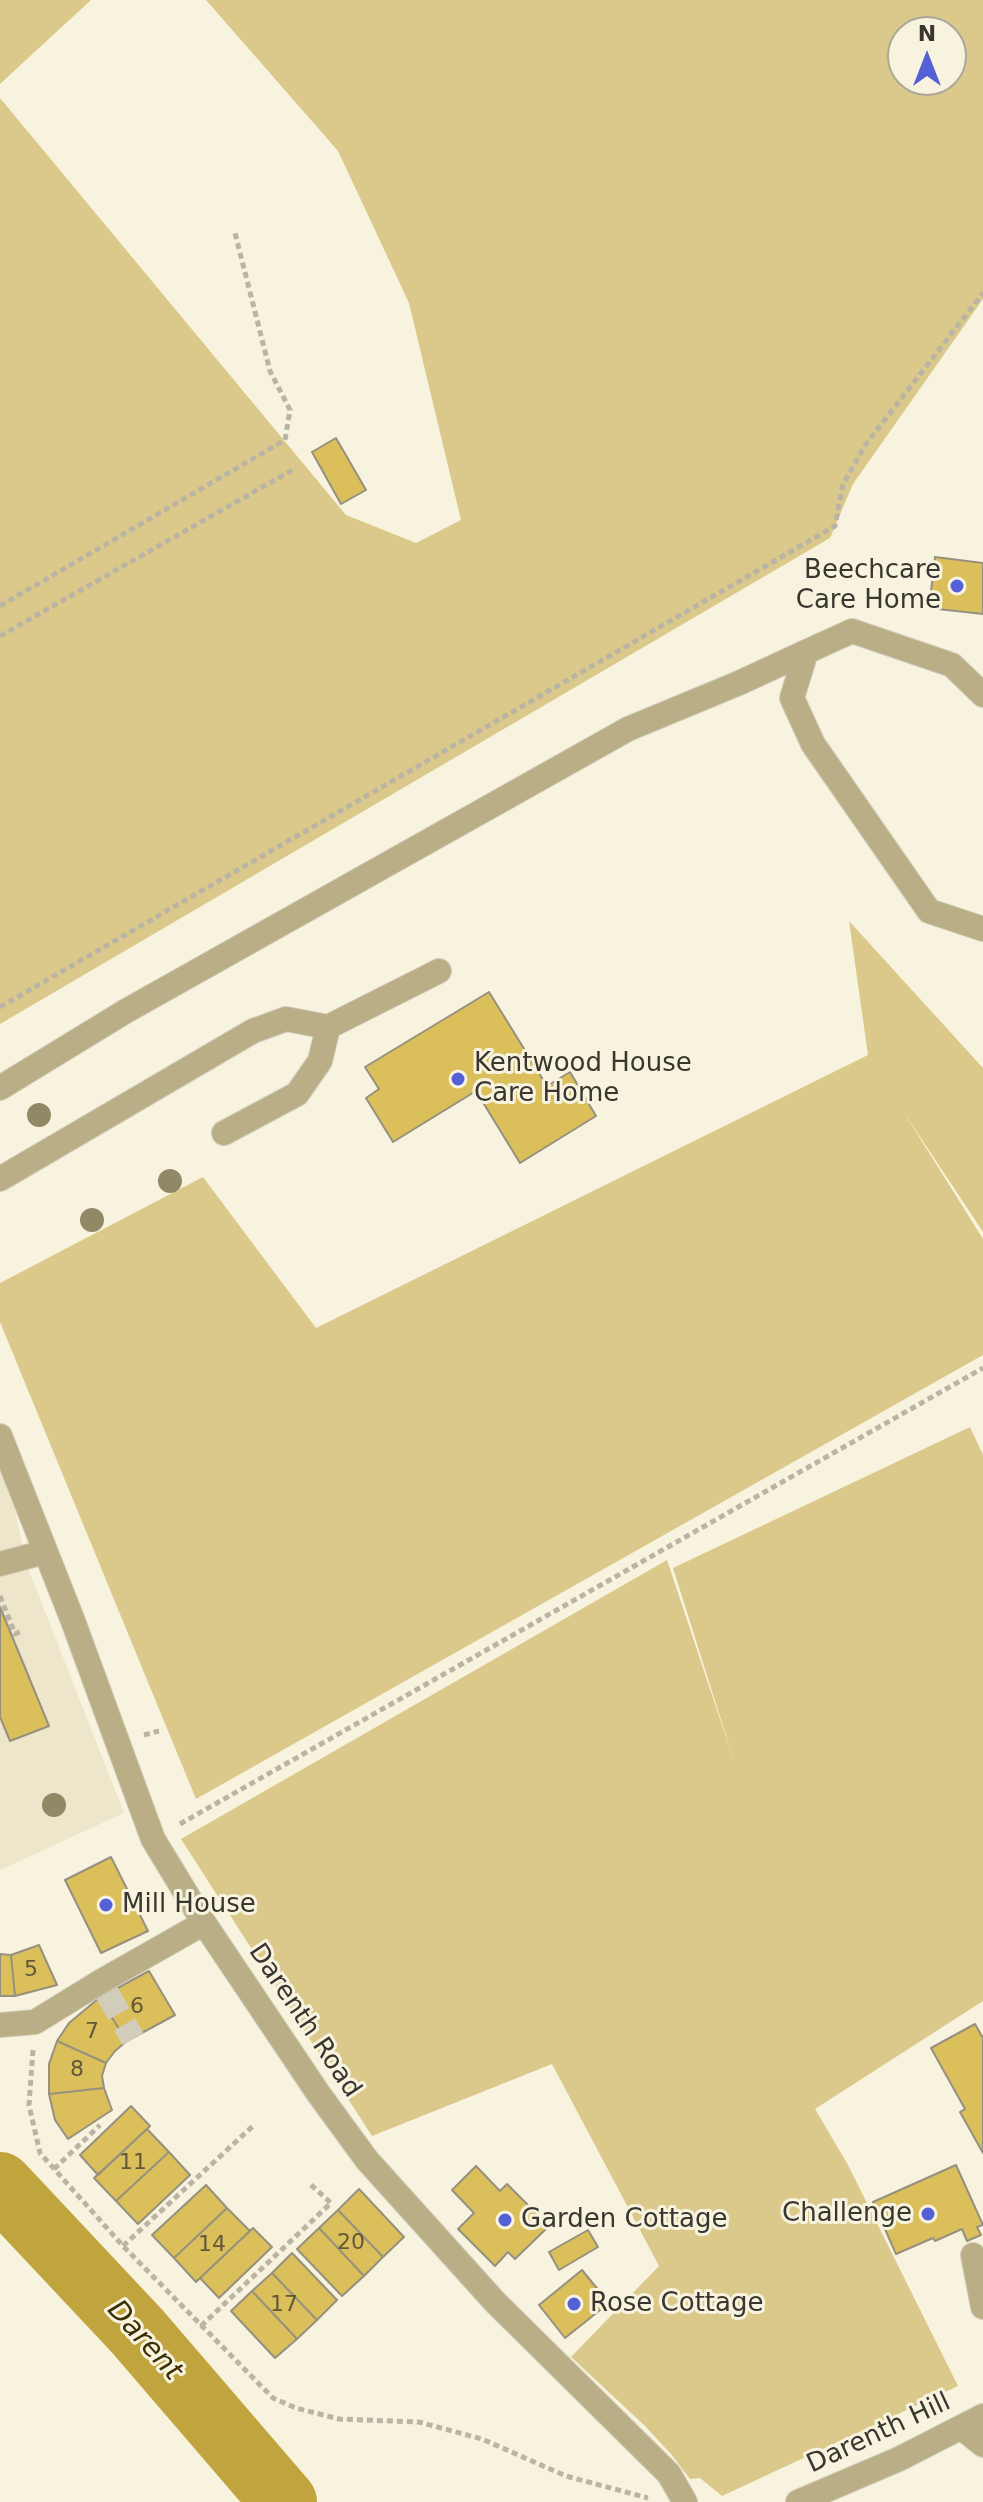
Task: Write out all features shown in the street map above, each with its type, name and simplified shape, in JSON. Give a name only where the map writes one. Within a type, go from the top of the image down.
[{"type":"street","points":[[0,1088],[126,1011],[628,729],[852,631],[952,665],[983,695]]},
{"type":"street","points":[[806,652],[792,698],[813,744],[929,911],[983,929]]},
{"type":"street","points":[[0,1179],[253,1031],[286,1019],[328,1027],[439,971]]},
{"type":"street","points":[[224,1133],[297,1094],[320,1061],[328,1027]]},
{"type":"street","name":"Darenth Road","points":[[0,1436],[45,1552],[62,1625],[153,1839],[204,1923],[318,2093],[367,2160],[495,2302],[669,2474],[685,2502]]},
{"type":"street","points":[[0,1564],[45,1552]]},
{"type":"street","points":[[0,2025],[35,2022],[103,1987],[204,1923]]},
{"type":"street","points":[[973,2255],[983,2307]]},
{"type":"street","points":[[972,2422],[983,2445]]},
{"type":"street","name":"Darenth Hill","points":[[798,2502],[842,2485],[972,2422]]},
{"type":"path","points":[[0,606],[285,440],[290,410],[270,371],[235,233]]},
{"type":"path","points":[[0,1007],[835,526],[843,484],[866,444],[983,293]]},
{"type":"path","points":[[0,636],[296,468]]},
{"type":"path","points":[[153,1839],[983,1368]]},
{"type":"path","points":[[0,1596],[15,1634],[22,1631]]},
{"type":"path","points":[[35,2022],[29,2105],[40,2153],[123,2246],[273,2398],[296,2408],[339,2419],[419,2422],[482,2439],[566,2476],[650,2499]]},
{"type":"path","points":[[54,2169],[100,2125]]},
{"type":"path","points":[[123,2246],[254,2125]]},
{"type":"path","points":[[201,2326],[331,2203],[310,2184]]},
{"type":"shaded area","points":[[0,0],[91,0],[0,84]]},
{"type":"shaded area","points":[[206,0],[983,0],[983,299],[853,484],[830,538],[0,1024],[0,98],[346,515],[416,543],[461,520],[409,303],[338,151]]},
{"type":"shaded area","points":[[849,921],[983,1068],[983,1232],[903,1111],[983,1239],[983,1355],[196,1799],[0,1322],[0,1283],[203,1177],[316,1328],[868,1055]]},
{"type":"shaded area","points":[[970,1427],[983,1455],[983,2001],[815,2109],[848,2165],[958,2386],[722,2496],[700,2478],[690,2479],[644,2425],[571,2357],[659,2266],[552,2064],[372,2136],[181,1839],[667,1560],[734,1761],[673,1568]]},
{"type":"shaded area","points":[[6,1467],[26,1563],[124,1813],[0,1870],[0,1470]]},
{"type":"building","points":[[336,438],[366,490],[341,504],[312,452]]},
{"type":"building","name":"Beechcare Care Home","points":[[935,557],[983,563],[983,614],[929,608]]},
{"type":"building","name":"Kentwood House Care Home","points":[[489,992],[547,1086],[570,1072],[596,1116],[520,1163],[476,1091],[393,1142],[366,1098],[379,1089],[365,1067]]},
{"type":"building","points":[[0,1607],[49,1726],[10,1741],[0,1717]]},
{"type":"building","name":"Mill House","points":[[111,1857],[148,1931],[101,1953],[65,1880]]},
{"type":"building","points":[[39,1945],[57,1985],[15,1996],[11,1955]]},
{"type":"building","points":[[0,1954],[11,1955],[15,1996],[0,1996]]},
{"type":"building","points":[[149,1971],[175,2015],[127,2041],[99,1998]]},
{"type":"building","points":[[99,1998],[127,2041],[106,2063],[57,2041],[69,2023]]},
{"type":"building","points":[[975,2024],[983,2038],[983,2153],[960,2112],[965,2109],[931,2048]]},
{"type":"building","points":[[57,2041],[106,2063],[102,2076],[104,2088],[49,2094],[49,2064]]},
{"type":"building","points":[[104,2088],[112,2110],[68,2139],[55,2120],[49,2094]]},
{"type":"building","points":[[131,2106],[150,2126],[98,2175],[80,2155]]},
{"type":"building","points":[[147,2129],[169,2152],[116,2201],[94,2178]]},
{"type":"building","points":[[169,2152],[190,2175],[138,2224],[116,2201]]},
{"type":"building","name":"Challenge","points":[[956,2165],[983,2225],[977,2227],[981,2235],[967,2241],[962,2229],[896,2254],[873,2202]]},
{"type":"building","name":"Garden Cottage","points":[[476,2166],[500,2191],[507,2184],[549,2226],[515,2259],[508,2252],[495,2266],[458,2229],[474,2213],[452,2190]]},
{"type":"building","points":[[206,2185],[227,2208],[174,2258],[152,2235]]},
{"type":"building","points":[[359,2189],[404,2237],[383,2257],[338,2210]]},
{"type":"building","points":[[227,2208],[250,2231],[196,2282],[174,2258]]},
{"type":"building","points":[[338,2210],[383,2257],[364,2276],[319,2228]]},
{"type":"building","points":[[253,2228],[272,2247],[219,2298],[200,2278]]},
{"type":"building","points":[[319,2228],[364,2276],[342,2296],[297,2249]]},
{"type":"building","points":[[588,2230],[598,2247],[559,2270],[549,2252]]},
{"type":"building","points":[[292,2253],[337,2300],[317,2320],[272,2273]]},
{"type":"building","name":"Rose Cottage","points":[[582,2270],[609,2303],[565,2338],[539,2305]]},
{"type":"building","points":[[272,2273],[317,2320],[297,2339],[252,2291]]},
{"type":"building","points":[[252,2291],[297,2339],[275,2358],[231,2311]]},
{"type":"waterway","name":"Darent","points":[[0,2185],[137,2331],[284,2502]]},
{"type":"tunnel","points":[[107,1993],[133,2039]]},
{"type":"place","name":"Beechcare Care Home","points":[[957,586]]},
{"type":"place","name":"Kentwood House Care Home","points":[[458,1079]]},
{"type":"place","name":"Mill House","points":[[106,1905]]},
{"type":"place","name":"Challenge","points":[[928,2214]]},
{"type":"place","name":"Garden Cottage","points":[[505,2220]]},
{"type":"place","name":"Rose Cottage","points":[[574,2304]]}]
